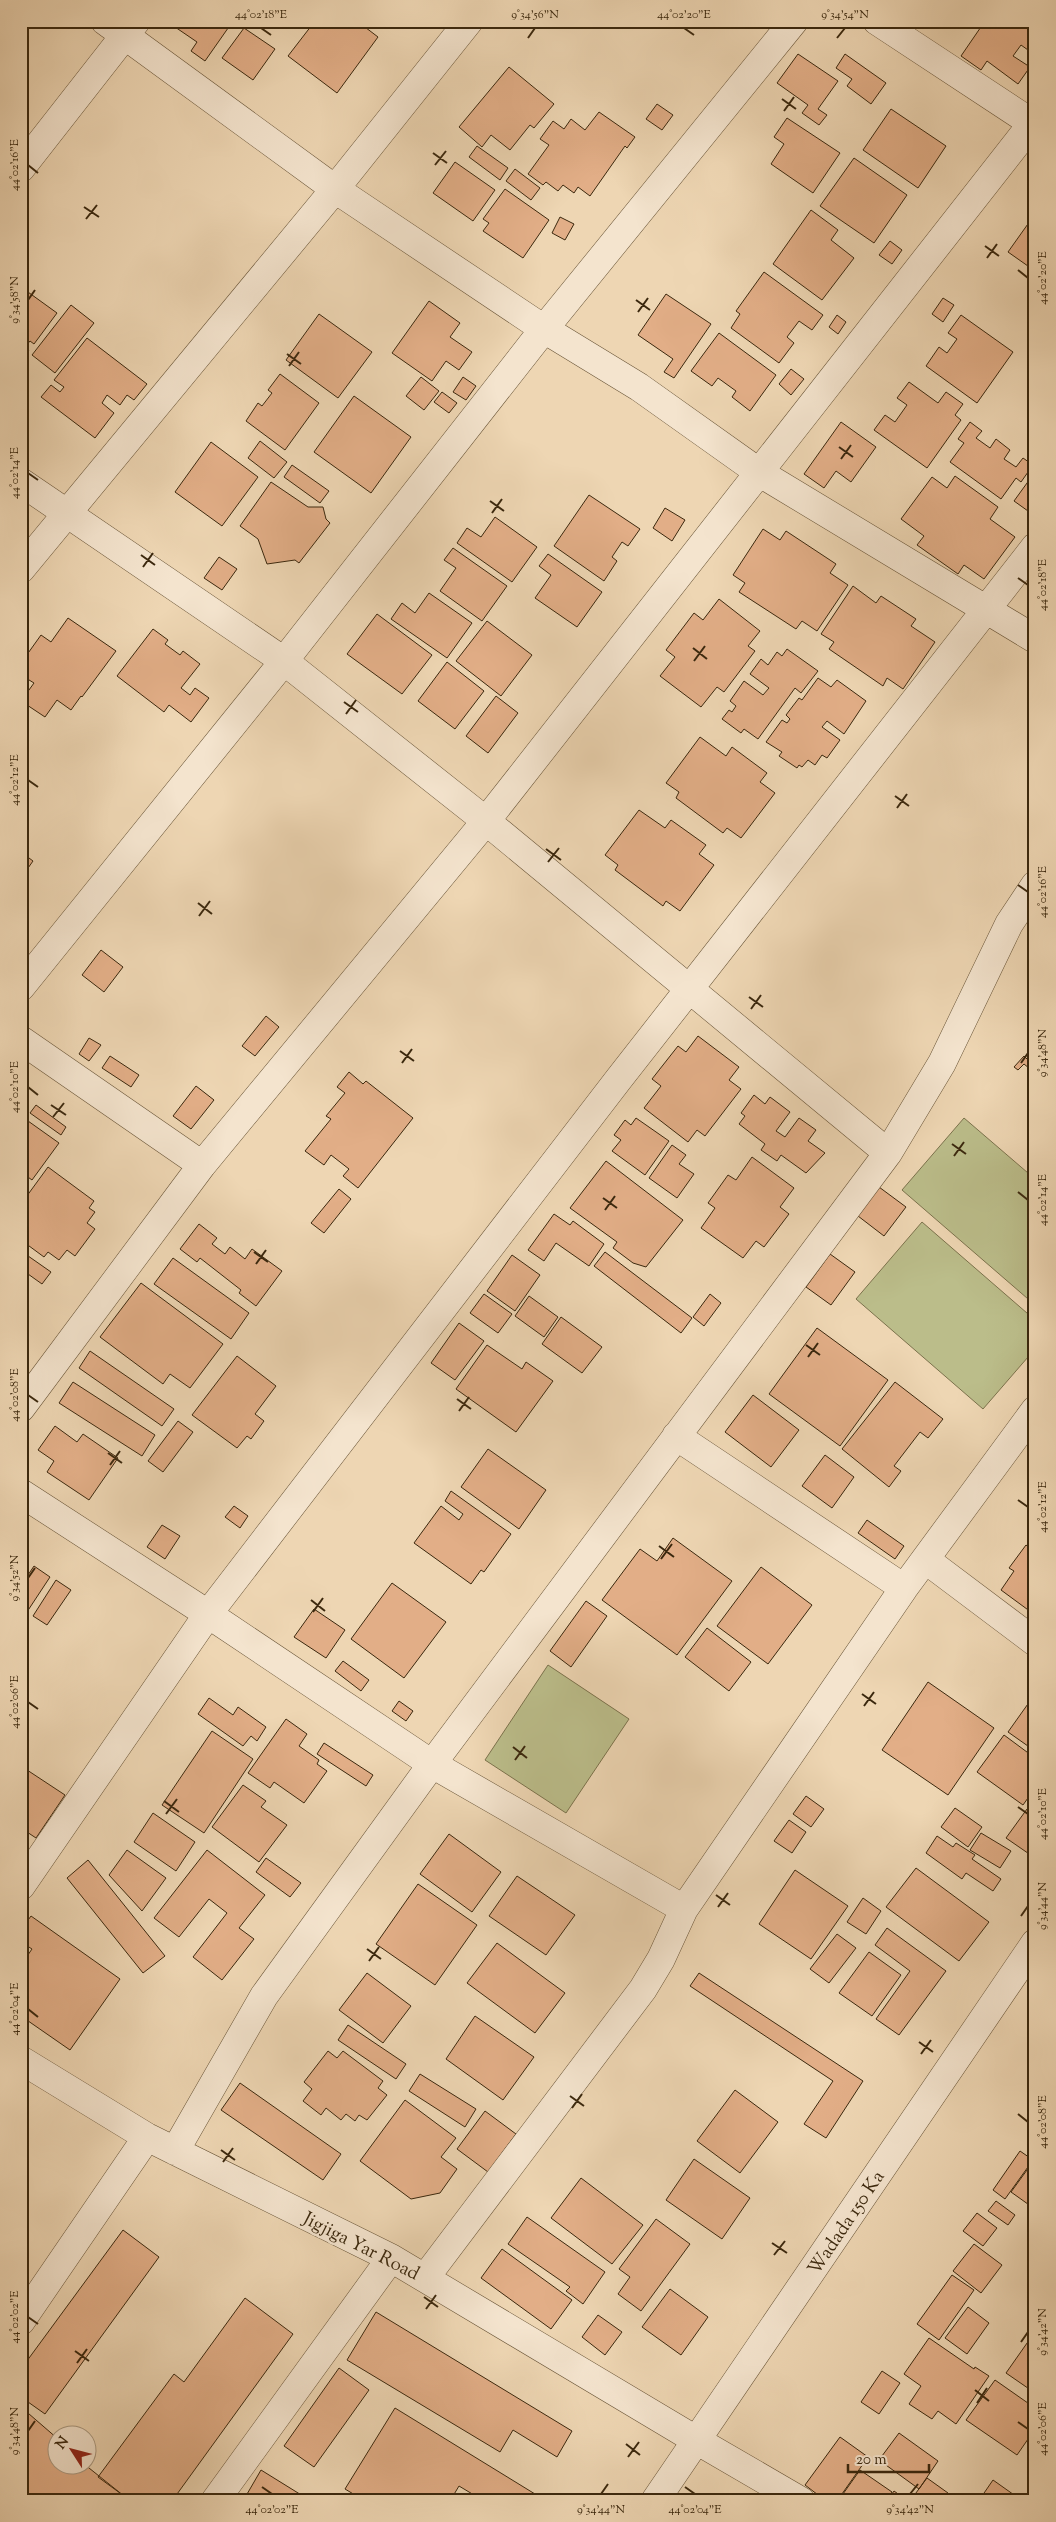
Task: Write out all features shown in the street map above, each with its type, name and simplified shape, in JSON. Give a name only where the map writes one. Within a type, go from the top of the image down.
[{"type":"street","points":[[21,569],[335,189],[470,21]]},
{"type":"street","points":[[21,987],[284,661],[544,329],[794,21]]},
{"type":"street","points":[[21,1408],[202,1165],[486,822],[1034,123],[877,21]]},
{"type":"street","points":[[21,168],[122,26],[335,189],[544,329],[640,387],[760,473],[1035,639]]},
{"type":"street","points":[[21,482],[284,661],[486,822],[888,1153]]},
{"type":"street","points":[[21,1886],[208,1614],[690,990],[1035,548]]},
{"type":"street","points":[[175,2151],[264,1996],[432,1764],[888,1153],[942,1063],[1009,924],[1035,885]]},
{"type":"street","points":[[21,1040],[202,1165]]},
{"type":"street","points":[[425,2278],[643,1989],[661,1959],[684,1909],[904,1588],[1035,1410]]},
{"type":"street","points":[[676,1436],[904,1588]]},
{"type":"street","points":[[21,1493],[208,1614],[432,1764],[684,1909]]},
{"type":"street","points":[[926,1560],[1035,1642]]},
{"type":"street","name":"Wadada 150 Ka","points":[[655,2501],[1035,1943]]},
{"type":"street","name":"Jigjiga Yar Road","points":[[21,2060],[147,2137],[391,2258],[801,2501]]},
{"type":"street","points":[[21,2321],[147,2137]]},
{"type":"street","points":[[215,2501],[391,2258]]},
{"type":"green space","points":[[964,1118],[1035,1179],[1035,1305],[902,1190]]},
{"type":"green space","points":[[922,1222],[1035,1320],[1035,1349],[983,1409],[856,1299]]},
{"type":"green space","points":[[548,1665],[629,1719],[566,1813],[485,1760]]},
{"type":"building","points":[[179,21],[233,21],[205,61],[191,51],[197,42],[175,27]]},
{"type":"building","points":[[315,21],[357,21],[378,37],[337,93],[288,56]]},
{"type":"building","points":[[985,21],[1023,21],[1035,29],[1035,55],[1021,45],[1013,56],[1030,67],[1018,84],[987,61],[981,70],[961,56]]},
{"type":"building","points":[[244,28],[275,49],[253,80],[222,58]]},
{"type":"building","points":[[798,54],[838,81],[818,109],[827,115],[819,125],[802,113],[808,105],[777,83]]},
{"type":"building","points":[[845,54],[886,83],[871,104],[847,86],[852,79],[836,68]]},
{"type":"building","points":[[509,67],[554,104],[534,128],[530,125],[510,150],[491,135],[482,147],[459,127]]},
{"type":"building","points":[[657,104],[673,115],[662,130],[646,119]]},
{"type":"building","points":[[891,109],[946,146],[918,188],[863,150]]},
{"type":"building","points":[[599,112],[635,137],[627,148],[625,146],[590,196],[578,187],[574,193],[563,185],[558,191],[546,182],[543,185],[528,174],[549,145],[540,139],[553,121],[564,129],[571,119],[585,130]]},
{"type":"building","points":[[787,118],[840,153],[813,193],[771,164],[784,144],[774,137]]},
{"type":"building","points":[[477,146],[508,168],[500,180],[469,157]]},
{"type":"building","points":[[854,158],[907,195],[874,243],[820,206]]},
{"type":"building","points":[[455,162],[495,190],[473,221],[433,193]]},
{"type":"building","points":[[515,169],[540,188],[531,200],[506,181]]},
{"type":"building","points":[[505,189],[549,220],[523,258],[483,231],[489,223],[483,219]]},
{"type":"building","points":[[811,210],[838,230],[831,240],[854,258],[822,300],[773,264]]},
{"type":"building","points":[[1035,214],[1035,271],[1008,252]]},
{"type":"building","points":[[560,217],[574,224],[565,240],[552,233]]},
{"type":"building","points":[[890,241],[902,250],[892,264],[879,255]]},
{"type":"building","points":[[764,272],[823,315],[812,330],[799,321],[787,337],[794,343],[779,363],[731,328],[740,314],[736,311]]},
{"type":"building","points":[[21,287],[57,313],[34,344],[30,341],[25,347],[29,350],[21,360]]},
{"type":"building","points":[[666,294],[711,324],[674,378],[664,372],[673,359],[638,335]]},
{"type":"building","points":[[943,298],[954,305],[943,322],[932,314]]},
{"type":"building","points":[[429,301],[460,323],[450,337],[472,352],[459,370],[446,361],[432,381],[392,353]]},
{"type":"building","points":[[71,305],[94,323],[55,373],[32,355]]},
{"type":"building","points":[[319,314],[372,352],[338,398],[286,360]]},
{"type":"building","points":[[837,315],[846,322],[838,334],[829,327]]},
{"type":"building","points":[[961,315],[1013,352],[977,403],[926,366],[939,347],[947,353],[957,339],[948,333]]},
{"type":"building","points":[[719,333],[776,375],[750,411],[732,397],[736,391],[718,378],[712,386],[691,371]]},
{"type":"building","points":[[87,338],[147,384],[134,400],[127,395],[120,405],[107,395],[102,403],[114,413],[95,438],[41,397],[51,385],[60,392],[64,387],[54,380]]},
{"type":"building","points":[[791,369],[804,379],[791,395],[779,384]]},
{"type":"building","points":[[280,374],[319,403],[285,450],[246,421],[258,403],[262,406],[272,393],[268,390]]},
{"type":"building","points":[[421,377],[439,391],[424,410],[406,396]]},
{"type":"building","points":[[463,377],[476,386],[466,400],[453,392]]},
{"type":"building","points":[[909,382],[938,403],[946,392],[963,404],[955,415],[961,420],[927,468],[874,430],[885,415],[895,422],[907,405],[897,398]]},
{"type":"building","points":[[442,392],[457,403],[449,413],[434,402]]},
{"type":"building","points":[[354,396],[411,437],[371,493],[314,452]]},
{"type":"building","points":[[841,422],[876,447],[851,482],[836,471],[824,488],[804,474]]},
{"type":"building","points":[[970,422],[982,431],[976,438],[990,448],[996,439],[1010,450],[1004,459],[1016,467],[1023,458],[1033,465],[1021,482],[1016,478],[1001,499],[950,462],[964,443],[958,439]]},
{"type":"building","points":[[260,441],[287,462],[274,478],[248,458]]},
{"type":"building","points":[[211,442],[258,477],[222,526],[175,492]]},
{"type":"building","points":[[292,465],[329,491],[320,503],[284,477]]},
{"type":"building","points":[[1035,472],[1035,516],[1014,501]]},
{"type":"building","points":[[955,476],[998,507],[990,519],[1015,537],[984,579],[964,565],[958,574],[917,545],[924,536],[901,519],[932,477],[947,488]]},
{"type":"building","points":[[271,482],[308,507],[323,507],[326,519],[330,523],[299,563],[295,560],[267,564],[258,539],[240,526]]},
{"type":"building","points":[[589,495],[640,529],[628,546],[622,542],[612,557],[617,561],[604,581],[554,546]]},
{"type":"building","points":[[665,508],[685,520],[672,541],[653,528]]},
{"type":"building","points":[[495,517],[537,547],[512,582],[457,543],[467,528],[481,537]]},
{"type":"building","points":[[763,529],[780,540],[786,531],[836,564],[830,573],[848,585],[817,631],[802,621],[796,629],[739,592],[745,583],[733,575]]},
{"type":"building","points":[[453,548],[507,586],[482,621],[440,591],[456,568],[444,560]]},
{"type":"building","points":[[548,554],[602,592],[577,627],[535,598],[551,575],[539,566]]},
{"type":"building","points":[[219,557],[237,569],[222,590],[204,578]]},
{"type":"building","points":[[853,586],[876,603],[881,596],[916,619],[911,626],[935,642],[903,689],[887,678],[883,686],[829,649],[834,642],[821,634]]},
{"type":"building","points":[[429,593],[472,623],[447,658],[391,619],[402,603],[415,613]]},
{"type":"building","points":[[719,599],[760,631],[748,646],[755,651],[724,692],[717,687],[701,707],[660,676],[675,657],[666,650],[694,613],[703,620]]},
{"type":"building","points":[[377,614],[432,655],[402,694],[347,654]]},
{"type":"building","points":[[68,618],[116,651],[71,710],[57,700],[45,717],[21,701],[34,683],[21,675],[21,663],[41,635],[51,642]]},
{"type":"building","points":[[487,621],[532,655],[501,696],[456,661]]},
{"type":"building","points":[[153,629],[168,640],[165,644],[180,655],[183,651],[200,664],[181,688],[190,695],[195,688],[209,698],[191,722],[169,705],[164,712],[117,676]]},
{"type":"building","points":[[787,649],[818,671],[801,693],[795,688],[758,739],[744,729],[741,733],[722,719],[729,710],[732,712],[736,706],[730,701],[744,681],[763,695],[769,688],[750,674],[761,659],[768,665],[777,652],[782,656]]},
{"type":"building","points":[[447,662],[484,691],[455,729],[418,701]]},
{"type":"building","points":[[818,678],[831,687],[837,680],[866,701],[844,734],[827,721],[822,727],[840,740],[827,758],[822,755],[815,765],[808,760],[802,767],[799,765],[797,768],[779,756],[782,752],[766,742],[782,720],[787,723],[790,719],[786,715],[799,698],[802,700]]},
{"type":"building","points":[[496,696],[518,713],[488,753],[466,736]]},
{"type":"building","points":[[700,737],[726,756],[732,747],[767,773],[760,782],[775,793],[741,838],[727,828],[723,833],[676,798],[679,792],[666,783]]},
{"type":"building","points":[[639,810],[665,828],[671,820],[706,845],[699,854],[714,865],[680,911],[666,901],[663,906],[615,870],[618,865],[605,855]]},
{"type":"building","points":[[21,852],[33,861],[21,878]]},
{"type":"building","points":[[101,950],[123,967],[104,992],[82,975]]},
{"type":"building","points":[[266,1016],[279,1027],[255,1056],[242,1046]]},
{"type":"building","points":[[698,1036],[739,1067],[729,1080],[741,1089],[705,1136],[697,1130],[688,1142],[644,1108],[661,1086],[652,1079],[678,1046],[686,1052]]},
{"type":"building","points":[[89,1038],[101,1045],[89,1061],[79,1054]]},
{"type":"building","points":[[1035,1050],[1035,1073],[1024,1064],[1018,1070],[1014,1067],[1024,1056],[1027,1059]]},
{"type":"building","points":[[110,1056],[139,1075],[131,1087],[102,1068]]},
{"type":"building","points":[[349,1072],[363,1084],[366,1081],[413,1118],[358,1188],[343,1176],[349,1169],[331,1155],[324,1165],[305,1151],[331,1119],[326,1116],[345,1093],[337,1087]]},
{"type":"building","points":[[196,1086],[214,1100],[191,1129],[173,1116]]},
{"type":"building","points":[[754,1095],[765,1104],[770,1097],[790,1112],[776,1131],[785,1137],[799,1118],[816,1130],[808,1141],[825,1153],[806,1173],[781,1155],[777,1161],[761,1150],[765,1144],[739,1124],[745,1116],[741,1113]]},
{"type":"building","points":[[36,1105],[66,1127],[61,1135],[30,1113]]},
{"type":"building","points":[[21,1116],[59,1143],[32,1180],[21,1172]]},
{"type":"building","points":[[636,1118],[669,1141],[645,1175],[612,1151],[621,1140],[614,1135],[625,1120],[631,1125]]},
{"type":"building","points":[[672,1145],[686,1155],[679,1164],[694,1174],[677,1198],[649,1178]]},
{"type":"building","points":[[752,1157],[794,1188],[780,1207],[789,1214],[764,1247],[756,1241],[743,1258],[701,1228],[715,1208],[708,1203],[728,1175],[736,1180]]},
{"type":"building","points":[[606,1161],[683,1220],[646,1267],[633,1263],[613,1248],[617,1242],[570,1208]]},
{"type":"building","points":[[48,1167],[94,1201],[89,1208],[95,1212],[87,1223],[95,1229],[75,1256],[67,1250],[59,1260],[48,1252],[44,1257],[21,1240],[21,1204]]},
{"type":"building","points":[[879,1187],[906,1207],[884,1236],[858,1216]]},
{"type":"building","points":[[339,1189],[351,1199],[324,1233],[311,1223]]},
{"type":"building","points":[[554,1214],[570,1225],[573,1221],[604,1244],[589,1266],[556,1243],[544,1261],[528,1250]]},
{"type":"building","points":[[199,1224],[217,1238],[212,1244],[225,1254],[230,1247],[245,1259],[252,1249],[282,1271],[256,1306],[239,1293],[241,1290],[200,1258],[197,1262],[180,1249]]},
{"type":"building","points":[[21,1251],[51,1272],[42,1284],[21,1269]]},
{"type":"building","points":[[605,1252],[692,1318],[681,1333],[594,1266]]},
{"type":"building","points":[[830,1254],[855,1272],[831,1305],[806,1287]]},
{"type":"building","points":[[512,1255],[540,1275],[515,1311],[487,1291]]},
{"type":"building","points":[[173,1258],[249,1313],[231,1339],[154,1284]]},
{"type":"building","points":[[141,1283],[223,1344],[190,1388],[170,1374],[163,1384],[100,1337]]},
{"type":"building","points":[[484,1294],[512,1314],[498,1333],[470,1313]]},
{"type":"building","points":[[710,1294],[721,1303],[704,1326],[693,1317]]},
{"type":"building","points":[[529,1296],[558,1317],[544,1337],[515,1316]]},
{"type":"building","points":[[561,1317],[602,1347],[582,1373],[542,1344]]},
{"type":"building","points":[[459,1323],[484,1341],[455,1380],[431,1363]]},
{"type":"building","points":[[817,1328],[888,1380],[840,1446],[769,1394]]},
{"type":"building","points":[[487,1345],[522,1369],[526,1362],[553,1381],[516,1432],[456,1389]]},
{"type":"building","points":[[90,1351],[174,1409],[162,1426],[79,1368]]},
{"type":"building","points":[[237,1356],[276,1386],[255,1414],[264,1421],[251,1439],[247,1436],[237,1448],[192,1415]]},
{"type":"building","points":[[73,1382],[155,1435],[142,1456],[59,1403]]},
{"type":"building","points":[[895,1382],[943,1419],[928,1438],[920,1432],[894,1466],[901,1471],[889,1487],[842,1449]]},
{"type":"building","points":[[753,1395],[799,1430],[771,1467],[725,1432]]},
{"type":"building","points":[[178,1421],[193,1432],[163,1472],[148,1461]]},
{"type":"building","points":[[55,1426],[77,1442],[83,1434],[118,1458],[89,1500],[47,1472],[54,1461],[38,1450]]},
{"type":"building","points":[[488,1449],[546,1490],[519,1529],[461,1487]]},
{"type":"building","points":[[825,1455],[854,1477],[832,1508],[802,1486]]},
{"type":"building","points":[[451,1491],[511,1534],[484,1572],[481,1570],[471,1584],[414,1543],[441,1506],[459,1520],[463,1514],[445,1501]]},
{"type":"building","points":[[234,1506],[248,1516],[240,1528],[225,1517]]},
{"type":"building","points":[[867,1520],[904,1546],[895,1559],[858,1533]]},
{"type":"building","points":[[162,1525],[180,1536],[165,1559],[147,1547]]},
{"type":"building","points":[[673,1538],[732,1581],[677,1655],[602,1600],[640,1549],[657,1561]]},
{"type":"building","points":[[1026,1545],[1035,1552],[1035,1615],[1001,1590],[1014,1571],[1009,1568]]},
{"type":"building","points":[[34,1566],[50,1577],[21,1621],[21,1570],[28,1575]]},
{"type":"building","points":[[761,1567],[812,1605],[768,1664],[717,1626]]},
{"type":"building","points":[[56,1580],[71,1590],[47,1625],[33,1616]]},
{"type":"building","points":[[392,1583],[446,1622],[404,1678],[351,1639]]},
{"type":"building","points":[[586,1601],[607,1616],[571,1667],[550,1651]]},
{"type":"building","points":[[314,1609],[345,1630],[326,1658],[294,1637]]},
{"type":"building","points":[[707,1628],[751,1662],[729,1691],[685,1657]]},
{"type":"building","points":[[343,1661],[369,1680],[361,1691],[335,1671]]},
{"type":"building","points":[[928,1682],[994,1728],[948,1795],[882,1750]]},
{"type":"building","points":[[1035,1694],[1035,1751],[1008,1732]]},
{"type":"building","points":[[209,1698],[233,1715],[238,1707],[266,1727],[257,1741],[251,1736],[243,1746],[198,1714]]},
{"type":"building","points":[[399,1701],[413,1711],[406,1721],[392,1711]]},
{"type":"building","points":[[286,1719],[307,1734],[299,1746],[319,1760],[317,1764],[327,1771],[304,1803],[274,1782],[270,1788],[248,1773]]},
{"type":"building","points":[[212,1731],[253,1759],[204,1833],[162,1805]]},
{"type":"building","points":[[1004,1735],[1035,1758],[1035,1788],[1023,1805],[977,1772]]},
{"type":"building","points":[[324,1743],[373,1775],[366,1786],[317,1754]]},
{"type":"building","points":[[21,1766],[65,1795],[36,1838],[21,1828],[21,1807],[28,1798],[21,1793]]},
{"type":"building","points":[[243,1785],[266,1801],[261,1807],[287,1825],[259,1862],[212,1827]]},
{"type":"building","points":[[806,1796],[824,1809],[811,1827],[793,1814]]},
{"type":"building","points":[[955,1808],[982,1827],[968,1847],[941,1827]]},
{"type":"building","points":[[1027,1809],[1035,1815],[1035,1858],[1006,1838]]},
{"type":"building","points":[[153,1813],[195,1842],[176,1871],[134,1842]]},
{"type":"building","points":[[789,1820],[806,1832],[792,1853],[774,1841]]},
{"type":"building","points":[[981,1833],[1011,1851],[1000,1868],[970,1850]]},
{"type":"building","points":[[449,1834],[501,1872],[472,1912],[420,1874]]},
{"type":"building","points":[[937,1836],[953,1847],[956,1843],[975,1855],[972,1859],[1001,1879],[993,1891],[966,1873],[962,1879],[926,1853]]},
{"type":"building","points":[[127,1850],[166,1878],[142,1911],[109,1875]]},
{"type":"building","points":[[207,1850],[265,1895],[239,1928],[254,1939],[222,1980],[193,1957],[227,1913],[209,1899],[179,1937],[154,1918]]},
{"type":"building","points":[[266,1858],[301,1883],[290,1897],[256,1872]]},
{"type":"building","points":[[88,1860],[165,1956],[143,1973],[67,1878]]},
{"type":"building","points":[[916,1868],[989,1922],[959,1961],[886,1907]]},
{"type":"building","points":[[795,1870],[848,1906],[811,1959],[759,1924]]},
{"type":"building","points":[[517,1876],[575,1915],[546,1955],[489,1916]]},
{"type":"building","points":[[418,1884],[477,1925],[435,1985],[376,1944]]},
{"type":"building","points":[[863,1898],[881,1911],[866,1934],[847,1922]]},
{"type":"building","points":[[31,1916],[120,1979],[70,2050],[21,2016],[21,1965],[32,1949],[21,1942],[21,1930]]},
{"type":"building","points":[[887,1928],[946,1971],[899,2035],[876,2019],[910,1971],[875,1945]]},
{"type":"building","points":[[837,1934],[856,1948],[829,1983],[810,1969]]},
{"type":"building","points":[[497,1943],[565,1993],[535,2033],[467,1983]]},
{"type":"building","points":[[869,1952],[901,1975],[872,2016],[839,1993]]},
{"type":"building","points":[[367,1973],[411,2006],[383,2043],[339,2010]]},
{"type":"building","points":[[699,1973],[863,2081],[826,2138],[804,2124],[833,2081],[690,1986]]},
{"type":"building","points":[[475,2016],[534,2057],[503,2100],[446,2059]]},
{"type":"building","points":[[348,2025],[406,2064],[396,2079],[338,2040]]},
{"type":"building","points":[[328,2051],[337,2058],[343,2051],[383,2081],[378,2088],[387,2095],[367,2120],[359,2115],[355,2121],[346,2114],[341,2120],[326,2108],[321,2115],[303,2101],[312,2089],[304,2082]]},
{"type":"building","points":[[420,2074],[476,2109],[465,2127],[409,2091]]},
{"type":"building","points":[[240,2083],[341,2154],[323,2180],[221,2110]]},
{"type":"building","points":[[735,2090],[778,2122],[740,2173],[697,2141]]},
{"type":"building","points":[[405,2100],[456,2138],[441,2157],[457,2169],[440,2193],[411,2199],[360,2161]]},
{"type":"building","points":[[485,2111],[516,2134],[488,2172],[457,2149]]},
{"type":"building","points":[[1020,2151],[1033,2160],[1005,2199],[993,2190]]},
{"type":"building","points":[[694,2159],[750,2198],[722,2239],[666,2200]]},
{"type":"building","points":[[1035,2159],[1035,2203],[1032,2207],[1011,2192]]},
{"type":"building","points":[[581,2178],[643,2225],[612,2264],[551,2218]]},
{"type":"building","points":[[996,2201],[1015,2215],[1008,2225],[988,2211]]},
{"type":"building","points":[[977,2213],[997,2228],[983,2246],[963,2231]]},
{"type":"building","points":[[527,2217],[605,2272],[583,2304],[566,2291],[570,2287],[508,2244]]},
{"type":"building","points":[[656,2219],[690,2244],[641,2311],[618,2294],[630,2277],[619,2269]]},
{"type":"building","points":[[123,2230],[159,2257],[45,2414],[21,2397],[21,2369]]},
{"type":"building","points":[[974,2244],[1002,2265],[981,2293],[953,2271]]},
{"type":"building","points":[[502,2249],[572,2300],[551,2329],[481,2278]]},
{"type":"building","points":[[952,2275],[974,2290],[939,2340],[917,2324]]},
{"type":"building","points":[[670,2289],[708,2317],[681,2355],[642,2327]]},
{"type":"building","points":[[245,2298],[293,2334],[172,2501],[121,2501],[124,2496],[98,2477],[174,2374],[184,2382]]},
{"type":"building","points":[[968,2307],[989,2323],[967,2354],[945,2338]]},
{"type":"building","points":[[376,2312],[572,2431],[557,2457],[513,2430],[500,2452],[347,2360]]},
{"type":"building","points":[[598,2315],[622,2332],[605,2355],[582,2337]]},
{"type":"building","points":[[1032,2336],[1035,2338],[1035,2393],[1006,2373]]},
{"type":"building","points":[[929,2338],[974,2369],[975,2367],[989,2376],[956,2424],[938,2411],[932,2419],[909,2404],[921,2386],[904,2374]]},
{"type":"building","points":[[339,2368],[369,2390],[314,2467],[284,2446]]},
{"type":"building","points":[[882,2371],[900,2383],[879,2414],[861,2402]]},
{"type":"building","points":[[995,2380],[1035,2408],[1035,2429],[1017,2455],[966,2420]]},
{"type":"building","points":[[21,2407],[48,2430],[48,2474],[96,2474],[124,2496],[121,2501],[21,2501]]},
{"type":"building","points":[[395,2408],[535,2494],[531,2501],[484,2501],[459,2486],[450,2501],[365,2501],[345,2489]]},
{"type":"building","points":[[899,2433],[938,2461],[919,2489],[879,2460]]},
{"type":"building","points":[[840,2437],[868,2457],[837,2501],[826,2501],[805,2485]]},
{"type":"building","points":[[261,2470],[311,2501],[243,2501]]},
{"type":"building","points":[[860,2470],[892,2492],[887,2501],[838,2501]]},
{"type":"building","points":[[927,2478],[948,2493],[942,2501],[910,2501]]},
{"type":"building","points":[[993,2480],[1017,2497],[1014,2501],[989,2501],[982,2496]]},
{"type":"building","points":[[894,2491],[908,2501],[887,2501]]}]
